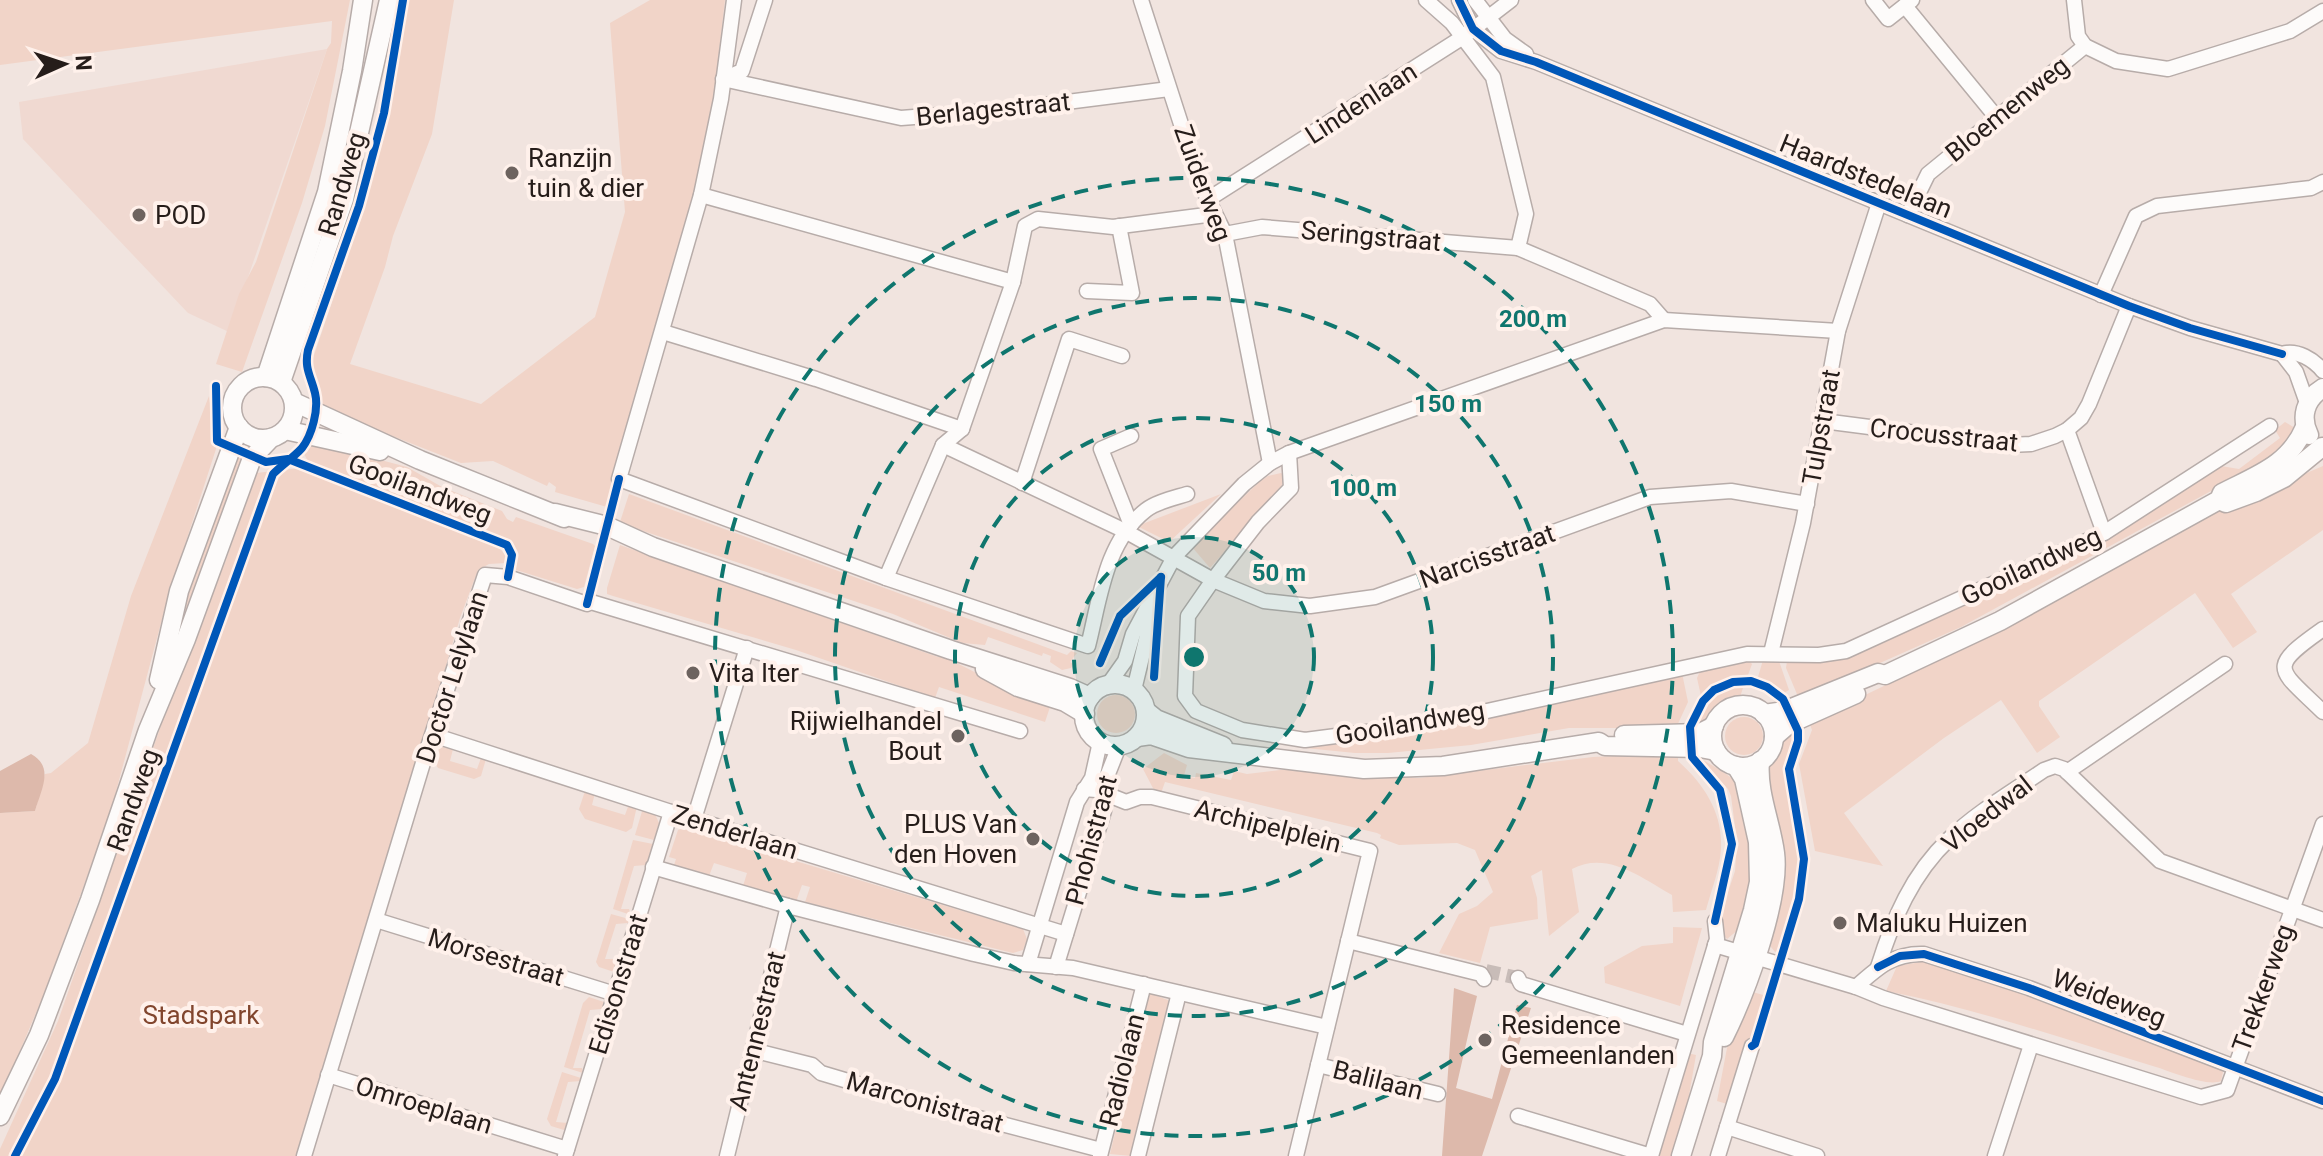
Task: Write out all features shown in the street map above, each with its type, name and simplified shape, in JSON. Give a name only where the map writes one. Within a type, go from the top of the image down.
[{"type":"main road","name":"Randweg","points":[[273,380],[327,192],[363,0]]},
{"type":"main road","name":"Randweg","points":[[273,380],[344,199],[389,0]]},
{"type":"main road","points":[[273,380],[291,394],[294,402],[293,417],[278,434],[259,439],[239,427],[233,411],[235,395],[248,381],[273,380]]},
{"type":"main road","points":[[2322,448],[2305,427],[2304,415],[2307,403],[2323,388]]},
{"type":"main road","name":"Gooilandweg","points":[[294,402],[420,460],[555,513],[603,537],[653,547],[1070,688],[1087,705]]},
{"type":"main road","name":"Randweg","points":[[148,730],[179,591],[239,427]]},
{"type":"main road","name":"Gooilandweg","points":[[1764,714],[1784,711],[1878,673],[1885,675],[2000,621],[2219,500],[2222,493],[2288,456],[2305,427]]},
{"type":"main road","name":"Randweg","points":[[0,1116],[39,1035],[90,900],[148,730],[186,639],[252,458],[278,434]]},
{"type":"main road","name":"Gooilandweg","points":[[278,434],[420,460]]},
{"type":"main road","name":"Gooilandweg","points":[[2219,500],[2226,503],[2265,489],[2290,474],[2322,448]]},
{"type":"main road","name":"Gooilandweg","points":[[1774,737],[1789,724],[1883,682],[1885,675]]},
{"type":"main road","points":[[1108,685],[1126,686],[1134,690],[1143,701],[1145,725],[1137,737],[1119,746],[1100,742],[1086,727],[1087,705],[1108,685]]},
{"type":"main road","points":[[1737,706],[1749,706],[1764,714],[1771,724],[1774,737],[1768,753],[1749,766],[1726,762],[1716,751],[1712,739],[1720,715],[1737,706]]},
{"type":"main road","name":"Gooilandweg","points":[[1146,711],[1156,719],[1244,755]]},
{"type":"main road","name":"Gooilandweg","points":[[1137,737],[1151,735],[1189,748],[1364,769],[1443,766],[1599,742],[1604,736],[1700,733],[1714,726]]},
{"type":"main road","name":"Gooilandweg","points":[[1599,742],[1605,746],[1716,751]]},
{"type":"main road","points":[[1747,954],[1773,898],[1776,876],[1760,761]]},
{"type":"main road","points":[[1681,1156],[1712,1056],[1740,1005],[1757,897],[1760,857],[1744,779],[1736,766]]},
{"type":"street","points":[[734,0],[701,195],[619,479],[886,578],[1088,646],[1112,553],[1128,528],[1148,508],[1187,494]]},
{"type":"street","points":[[723,79],[742,71],[765,0]]},
{"type":"street","name":"Zuiderweg","points":[[1141,0],[1207,200],[1225,234],[1270,463]]},
{"type":"street","name":"Haardstedelaan","points":[[1426,0],[1468,33],[1501,51],[1536,62],[2129,306],[2190,328],[2282,354],[2289,352],[2305,357],[2323,371]]},
{"type":"street","name":"Haardstedelaan","points":[[1459,0],[1468,33],[1493,77],[1526,214],[1518,248]]},
{"type":"street","name":"Haardstedelaan","points":[[1475,0],[1505,39],[1536,62]]},
{"type":"street","name":"Lindenlaan","points":[[1207,200],[1468,33],[1511,0]]},
{"type":"street","points":[[1873,0],[1888,19],[1909,3],[1997,118]]},
{"type":"street","points":[[2074,0],[2078,36],[2085,46],[2116,61],[2168,69],[2290,31],[2323,11]]},
{"type":"street","name":"Bloemenweg","points":[[1908,215],[1928,174],[2085,46]]},
{"type":"street","name":"Berlagestraat","points":[[723,79],[901,118],[1004,110],[1169,89]]},
{"type":"street","points":[[2101,295],[2136,216],[2157,206],[2311,188],[2323,182]]},
{"type":"street","points":[[701,195],[1013,282]]},
{"type":"street","name":"Tulpstraat","points":[[1771,653],[1807,504],[1838,331],[1879,203]]},
{"type":"street","points":[[886,578],[943,445],[962,429],[1013,282],[1025,226],[1038,219],[1119,226],[1214,214]]},
{"type":"street","points":[[1087,291],[1132,293],[1119,226]]},
{"type":"street","name":"Seringstraat","points":[[1225,234],[1262,227],[1518,248],[1650,304],[1664,320]]},
{"type":"street","points":[[2104,533],[2067,430],[2081,418],[2089,404],[2129,306]]},
{"type":"street","points":[[1108,685],[1125,661],[1133,634],[1174,557],[1244,484],[1270,463],[1289,453],[1664,320],[1838,331]]},
{"type":"street","points":[[663,332],[816,379],[962,429]]},
{"type":"street","points":[[1022,483],[1069,339],[1122,356]]},
{"type":"street","points":[[2282,354],[2296,372],[2307,403]]},
{"type":"street","name":"Crocusstraat","points":[[1823,421],[2016,445],[2039,442],[2067,430]]},
{"type":"street","name":"Gooilandweg","points":[[1213,580],[1188,616],[1185,696],[1196,711],[1242,730],[1305,740],[1404,727],[1747,654],[1829,655],[1846,651],[2104,533],[2270,426]]},
{"type":"street","points":[[1128,528],[1101,449],[1131,436]]},
{"type":"street","name":"Narcisstraat","points":[[943,445],[1128,528],[1213,580],[1264,601],[1310,606],[1375,597],[1650,497],[1731,491],[1807,504]]},
{"type":"street","points":[[1213,580],[1258,522],[1291,488],[1289,453]]},
{"type":"street","name":"Doctor Lelylaan","points":[[304,1156],[485,575],[508,577],[587,604],[591,602],[747,648]]},
{"type":"street","points":[[1134,690],[1146,640],[1150,601]]},
{"type":"street","points":[[2323,629],[2291,652],[2284,667],[2289,678],[2323,712]]},
{"type":"street","points":[[694,819],[747,648],[1020,731]]},
{"type":"street","name":"Vloedwal","points":[[1878,967],[1889,932],[1911,886],[1947,840],[2044,770],[2058,766],[2067,772],[2225,664]]},
{"type":"street","name":"Zenderlaan","points":[[433,735],[1066,934]]},
{"type":"street","name":"Phohistraat","points":[[1028,964],[1077,802],[1092,778],[1100,742]]},
{"type":"street","name":"Phohistraat","points":[[1056,967],[1104,811],[1106,779],[1119,746]]},
{"type":"street","points":[[2067,772],[2160,861],[2292,908]]},
{"type":"street","name":"Archipelplein","points":[[1084,789],[1096,790],[1126,802],[1152,797],[1370,851],[1296,1156]]},
{"type":"street","name":"Edisonstraat","points":[[566,1153],[671,812]]},
{"type":"street","name":"Trekkerweg","points":[[2234,1068],[2323,824]]},
{"type":"street","points":[[653,867],[974,954],[1144,984],[1327,1027]]},
{"type":"street","name":"Antennestraat","points":[[727,1156],[788,906]]},
{"type":"street","name":"Trekkerweg","points":[[2292,908],[2323,920]]},
{"type":"street","name":"Morsestraat","points":[[376,920],[615,994]]},
{"type":"street","points":[[1518,1116],[1651,1156],[1715,945],[1715,921]]},
{"type":"street","points":[[1348,941],[1484,974]]},
{"type":"street","points":[[1715,945],[2201,1097],[2227,1090],[2234,1068]]},
{"type":"street","name":"Weideweg","points":[[1856,987],[1878,967],[1900,956],[1924,954],[2029,988],[2323,1101]]},
{"type":"street","points":[[1518,983],[1687,1034]]},
{"type":"street","name":"Radiolaan","points":[[1100,1153],[1144,984]]},
{"type":"street","name":"Radiolaan","points":[[1138,1156],[1179,993]]},
{"type":"street","points":[[1995,1156],[2031,1045]]},
{"type":"street","points":[[1718,1156],[1752,1046]]},
{"type":"street","name":"Marconistraat","points":[[752,1050],[812,1065],[821,1073],[925,1104],[1100,1153]]},
{"type":"street","name":"Balilaan","points":[[1318,1065],[1438,1094]]},
{"type":"street","name":"Omroeplaan","points":[[328,1075],[566,1153]]},
{"type":"street","points":[[1727,1127],[1817,1156]]},
{"type":"shaded area","points":[[327,49],[229,332],[188,313],[23,139],[19,102]]},
{"type":"shaded area","points":[[31,754],[43,765],[44,772],[35,811],[0,813],[0,771]]},
{"type":"shaded area","points":[[1454,988],[1477,996],[1456,1088],[1492,1099],[1517,1005],[1531,1008],[1482,1156],[1442,1156]]},
{"type":"green space","points":[[0,0],[350,0],[325,126],[302,203],[242,372],[216,364],[239,294],[256,262],[331,43],[332,21],[0,65]]},
{"type":"green space","points":[[409,0],[454,0],[432,134],[393,236],[350,364],[481,404],[595,317],[625,212],[610,23],[650,0],[725,0],[713,105],[698,186],[653,350],[648,349],[640,375],[644,375],[607,507],[555,492],[556,487],[549,482],[547,486],[493,461],[461,463],[321,408],[311,364],[366,202],[388,117]]},
{"type":"green space","points":[[209,396],[216,449],[168,597],[110,814],[44,994],[0,1098],[0,813],[35,811],[45,774],[51,773],[88,743],[131,596]]},
{"type":"green space","points":[[2285,422],[2295,428],[2289,446],[2268,460],[1961,627],[1799,699],[1786,668],[1787,661],[1835,661],[1888,641],[2221,466],[2239,469],[2280,438],[2275,430]]},
{"type":"green space","points":[[310,441],[407,467],[442,487],[502,511],[513,522],[516,517],[593,544],[584,587],[577,589],[513,569],[516,554],[505,539],[310,465],[303,452]]},
{"type":"green space","points":[[234,448],[244,452],[174,642]]},
{"type":"green space","points":[[2323,466],[2323,530],[2231,594],[2257,632],[2233,648],[2195,593],[2039,701],[2039,706],[2060,737],[2037,753],[2001,700],[1944,738],[1844,813],[1883,866],[1815,851],[1799,764],[1812,730],[1809,722],[1996,632],[2207,515]]},
{"type":"green space","name":"Stadspark","points":[[300,468],[497,545],[507,557],[506,563],[489,564],[478,570],[460,618],[298,1156],[0,1156],[0,1149],[58,1021],[182,665],[226,560],[256,473]]},
{"type":"green space","points":[[1281,473],[1284,475],[1281,489],[1210,568],[1192,547],[1259,482]]},
{"type":"green space","points":[[629,494],[1067,655],[1071,651],[1077,653],[1070,662],[1073,664],[1071,668],[1062,670],[1050,662],[1051,656],[1043,653],[1042,656],[988,637],[985,645],[962,643],[893,614],[643,531],[620,522]]},
{"type":"green space","points":[[1221,494],[1169,542],[1137,526]]},
{"type":"green space","points":[[620,545],[945,657],[994,682],[1052,701],[1045,722],[939,687],[935,698],[796,650],[607,594]]},
{"type":"green space","points":[[1763,660],[1779,661],[1789,690],[1784,693],[1758,677]]},
{"type":"green space","points":[[1749,661],[1752,664],[1748,675],[1719,682],[1701,696],[1697,678],[1701,669]]},
{"type":"green space","points":[[1682,673],[1688,702],[1676,728],[1569,728],[1471,745],[1388,753],[1295,747],[1430,730]]},
{"type":"green space","points":[[1744,685],[1740,697],[1719,706],[1707,724],[1695,724],[1703,708],[1720,692]]},
{"type":"green space","points":[[1116,695],[1129,701],[1135,714],[1129,727],[1116,733],[1103,727],[1097,714],[1103,701]]},
{"type":"green space","points":[[1744,717],[1758,722],[1763,736],[1758,750],[1744,755],[1730,750],[1725,736],[1730,722]]},
{"type":"green space","points":[[1792,730],[1796,734],[1786,759],[1786,769],[1799,849],[1799,877],[1780,949],[1775,952],[1767,942],[1767,766]]},
{"type":"green space","points":[[439,748],[453,749],[450,761],[477,769],[481,758],[486,759],[481,776],[474,779],[438,768],[435,763]]},
{"type":"green space","points":[[1164,753],[1187,765],[1183,779],[1195,778],[1196,773],[1231,780],[1234,771],[1247,774],[1289,769],[1419,778],[1593,757],[1678,753],[1678,761],[1704,789],[1715,811],[1721,836],[1719,864],[1706,910],[1673,912],[1672,895],[1624,868],[1598,863],[1572,869],[1579,912],[1549,936],[1542,870],[1531,876],[1538,919],[1490,927],[1480,963],[1439,953],[1459,914],[1477,906],[1493,892],[1475,850],[1457,843],[1399,845],[1380,838],[1381,835],[1377,833],[1165,782],[1161,793],[1155,792],[1143,769]]},
{"type":"green space","points":[[1696,757],[1741,784],[1754,864],[1739,929],[1727,939],[1719,919],[1735,871],[1737,842],[1731,796],[1728,789]]},
{"type":"green space","points":[[585,791],[595,793],[592,805],[625,815],[629,804],[637,806],[632,828],[626,832],[585,819],[579,809]]},
{"type":"green space","points":[[643,808],[654,812],[659,823],[654,840],[635,835]]},
{"type":"green space","points":[[685,828],[1023,929],[1027,939],[1023,950],[1013,953],[805,902],[810,887],[802,885],[796,902],[743,886],[747,873],[714,863],[709,876],[674,865],[676,859],[669,857],[678,830]]},
{"type":"green space","points":[[633,840],[653,844],[646,865],[634,866],[621,909],[629,909],[631,915],[613,909]]},
{"type":"green space","points":[[611,914],[629,919],[628,923],[616,924],[605,959],[616,959],[614,972],[599,967],[596,962]]},
{"type":"green space","points":[[1673,927],[1702,928],[1680,1006],[1605,983],[1604,967],[1642,946],[1673,943]]},
{"type":"green space","points":[[1927,961],[2037,996],[2220,1068],[2223,1072],[2221,1081],[2189,1078],[1988,1016],[1886,991],[1897,966]]},
{"type":"green space","points":[[1749,991],[1767,996],[1751,1042],[1745,1041],[1727,1104],[1717,1101],[1727,1048]]},
{"type":"green space","points":[[1149,993],[1168,1000],[1169,1004],[1132,1156],[1110,1154]]},
{"type":"green space","points":[[589,997],[604,1002],[602,1009],[590,1010],[573,1068],[582,1068],[583,1073],[564,1067],[583,1003]]},
{"type":"green space","points":[[1687,1053],[1696,1055],[1686,1113],[1673,1156],[1656,1156]]},
{"type":"green space","points":[[562,1072],[581,1078],[581,1081],[568,1082],[556,1122],[568,1123],[564,1130],[551,1126],[547,1119]]},
{"type":"tunnel","points":[[1486,971],[1518,978]]},
{"type":"cycle path","points":[[15,1156],[55,1079],[273,474],[302,448],[312,429],[316,399],[307,367],[308,350],[359,206],[384,113],[403,0]]},
{"type":"cycle path","points":[[1459,0],[1473,29],[1501,51],[1536,62],[2129,306],[2190,328],[2282,354]]},
{"type":"cycle path","points":[[216,386],[217,441],[266,462],[288,459],[507,545],[512,555],[508,577]]},
{"type":"cycle path","points":[[587,604],[619,479]]},
{"type":"cycle path","points":[[1100,663],[1120,616],[1161,577]]},
{"type":"cycle path","points":[[1154,677],[1161,577]]},
{"type":"cycle path","points":[[1715,921],[1732,844],[1720,790],[1692,757],[1690,727],[1703,701],[1714,690],[1733,682],[1751,681],[1767,687],[1783,699],[1798,731],[1789,769],[1804,859],[1799,899],[1752,1046]]},
{"type":"cycle path","points":[[1878,967],[1900,956],[1924,954],[2029,988],[2323,1101]]},
{"type":"place","name":"Ranzijn tuin & dier","points":[[512,173]]},
{"type":"place","name":"POD","points":[[139,215]]},
{"type":"place","name":"Vita Iter","points":[[693,673]]},
{"type":"place","name":"Rijwielhandel Bout","points":[[958,736]]},
{"type":"place","name":"PLUS Van den Hoven","points":[[1033,839]]},
{"type":"place","name":"Maluku Huizen","points":[[1840,923]]},
{"type":"place","name":"Residence Gemeenlanden","points":[[1485,1040]]}]
